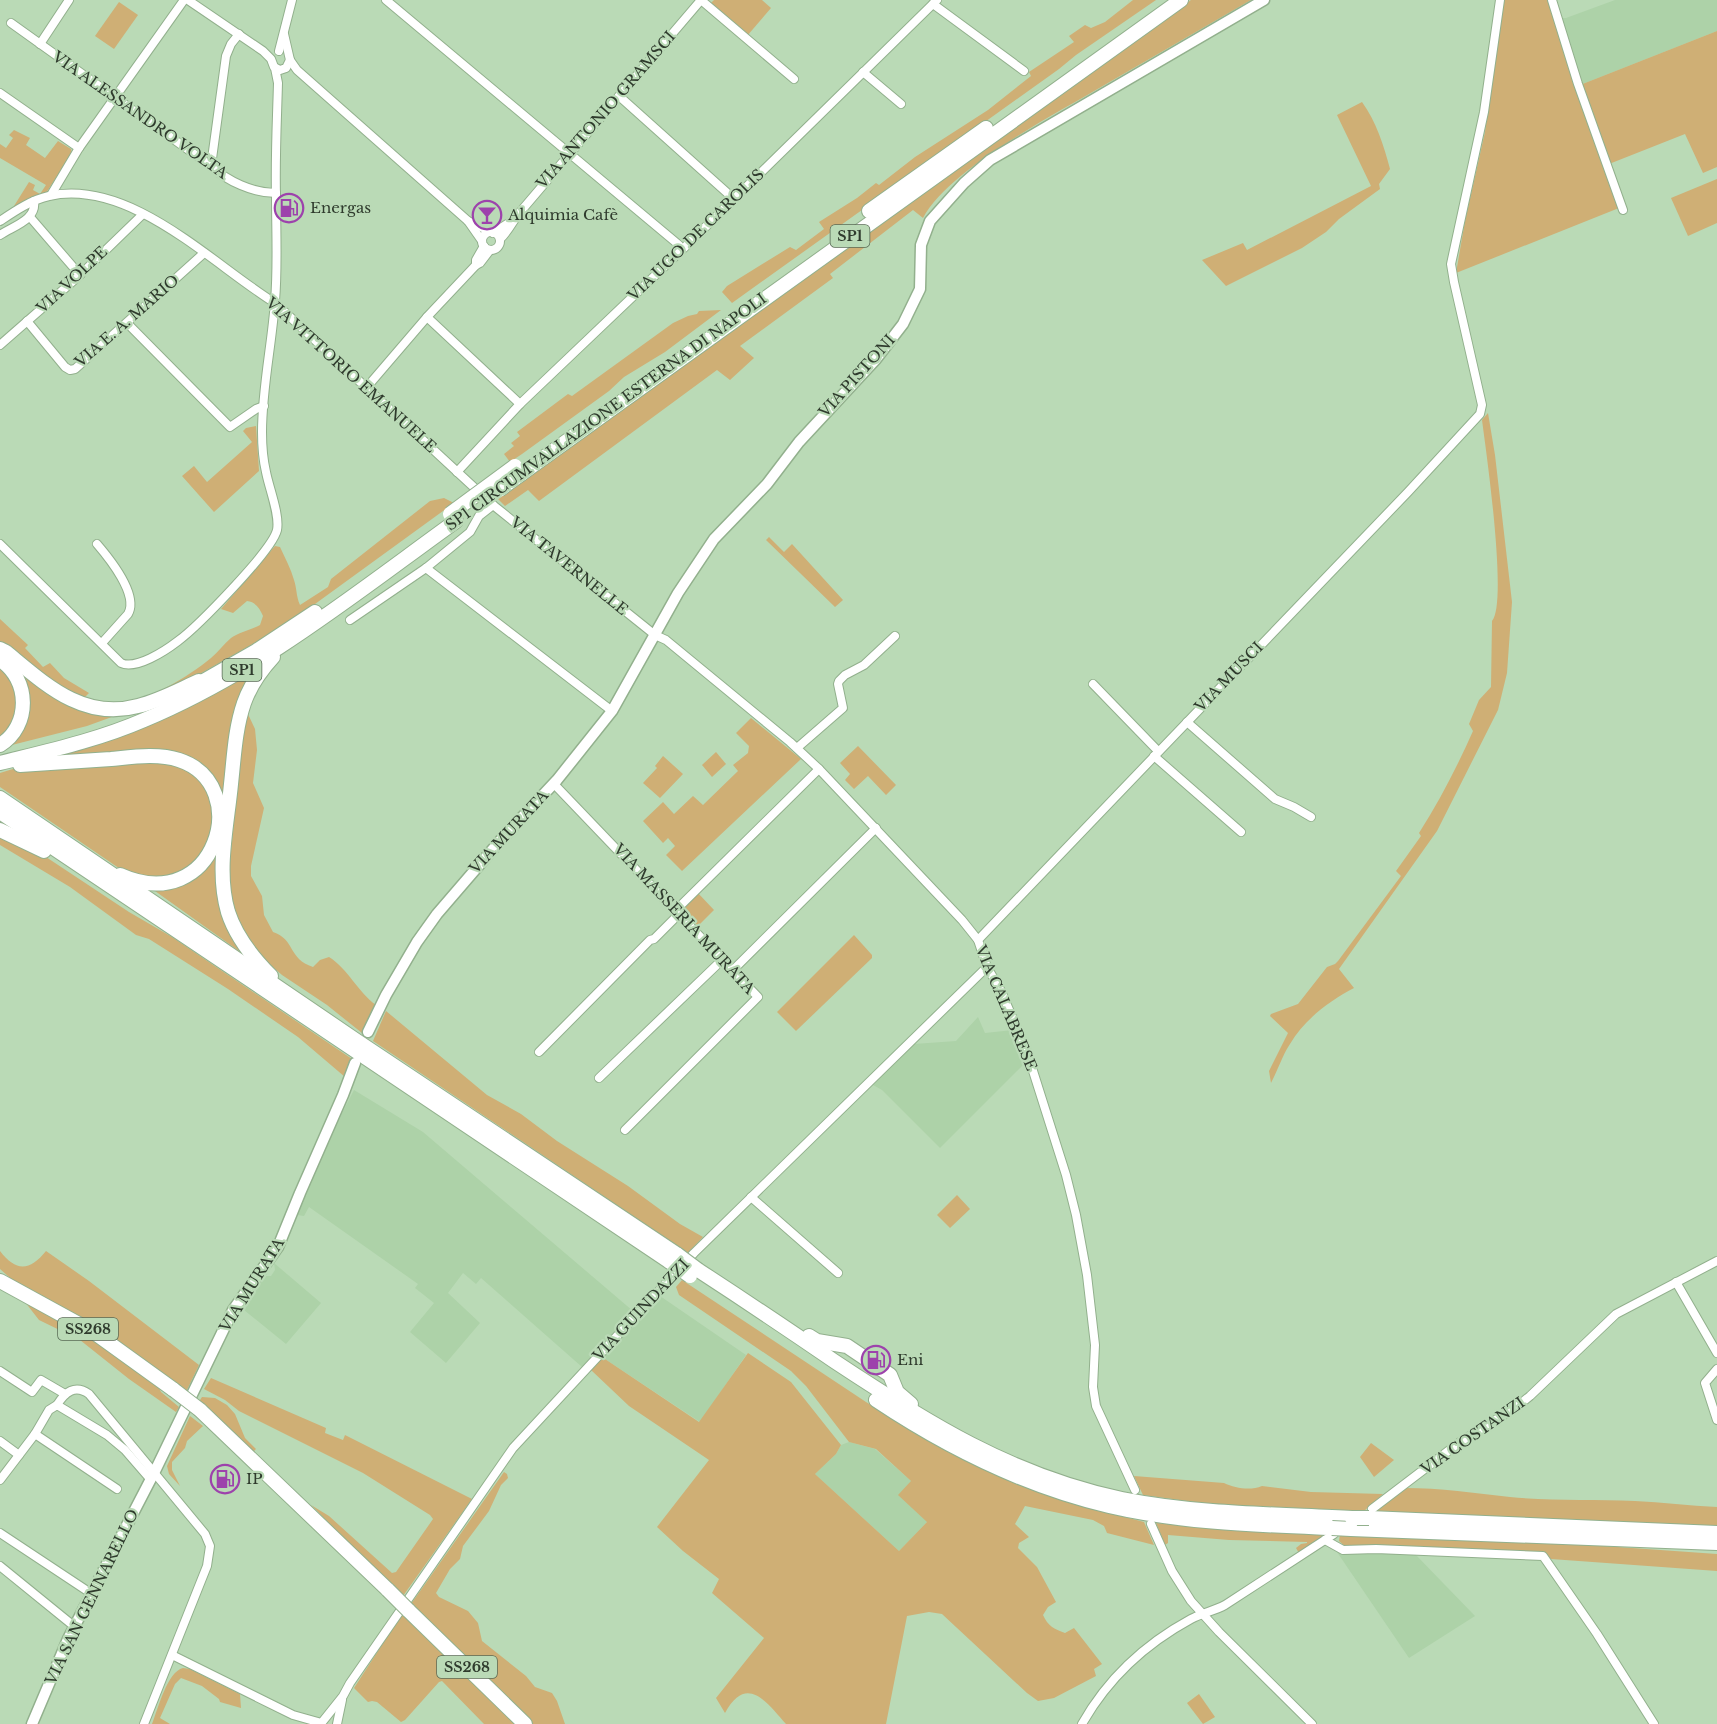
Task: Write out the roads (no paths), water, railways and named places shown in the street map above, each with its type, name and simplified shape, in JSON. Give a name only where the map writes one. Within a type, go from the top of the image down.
[{"type":"highway","name":"SP1 CIRCUMVALLAZIONE ESTERNA DI NAPOLI","points":[[0,765],[91,739],[143,721],[220,683],[282,646],[934,164],[1166,0]]},
{"type":"highway","name":"SP1 CIRCUMVALLAZIONE ESTERNA DI NAPOLI","points":[[518,470],[1181,0]]},
{"type":"highway","name":"SP1 CIRCUMVALLAZIONE ESTERNA DI NAPOLI","points":[[0,754],[91,731],[167,700],[215,675],[256,651],[453,518]]},
{"type":"highway","points":[[282,646],[256,679],[241,712],[236,737],[223,877],[225,898],[234,928],[250,953],[292,996]]},
{"type":"highway","points":[[0,649],[55,692],[88,706],[111,709],[137,707],[215,675]]},
{"type":"highway","points":[[0,660],[12,670],[18,679],[23,702],[22,715],[17,729],[0,745]]},
{"type":"highway","points":[[0,765],[160,757],[179,760],[196,769],[210,783],[218,806],[219,827],[216,840],[210,853],[196,868],[177,881],[160,884],[144,883],[93,863]]},
{"type":"highway","points":[[0,798],[919,1428],[963,1453],[1018,1477],[1090,1501],[1148,1514],[1330,1534],[1371,1513],[1717,1533]]},
{"type":"highway","points":[[0,812],[153,916],[674,1259]]},
{"type":"highway","points":[[0,830],[40,848],[136,910],[153,916]]},
{"type":"highway","points":[[694,1273],[756,1309],[893,1400],[974,1447],[1046,1477],[1122,1498],[1201,1510],[1352,1523],[1717,1543]]},
{"type":"highway","name":"SS268","points":[[4,1283],[95,1333],[200,1410],[525,1724]]},
{"type":"highway","points":[[756,1309],[771,1311],[817,1341],[848,1346],[890,1375],[897,1392],[909,1403],[959,1432],[974,1447]]},
{"type":"street","points":[[0,221],[34,201],[51,195],[79,148],[186,0],[263,51],[274,54],[285,52],[278,83],[276,193],[278,256],[264,406],[263,451],[267,479],[277,515],[277,531],[238,582],[186,635],[133,666],[121,663],[0,544]]},
{"type":"street","points":[[284,64],[284,34],[292,0]]},
{"type":"street","points":[[386,0],[679,245]]},
{"type":"street","points":[[701,0],[794,79]]},
{"type":"street","name":"VIA ANTONIO GRAMSCI","points":[[512,221],[484,236],[485,246],[498,247],[500,239],[509,229],[512,221],[701,0]]},
{"type":"street","name":"VIA PISTONI","points":[[655,635],[678,593],[714,539],[767,484],[805,435],[876,359],[903,324],[920,289],[921,245],[930,221],[964,183],[990,160],[1264,0]]},
{"type":"street","name":"VIA MUSCI","points":[[978,940],[1480,414],[1482,405],[1451,264],[1484,112],[1500,0]]},
{"type":"street","points":[[1552,0],[1578,84],[1623,210]]},
{"type":"street","points":[[40,44],[65,2]]},
{"type":"street","points":[[935,2],[1024,71]]},
{"type":"street","name":"VIA UGO DE CAROLIS","points":[[457,472],[520,404],[935,2]]},
{"type":"street","name":"VIA ALESSANDRO VOLTA","points":[[11,23],[211,166],[220,175],[256,191],[276,193]]},
{"type":"street","points":[[211,166],[226,56],[231,44],[239,34]]},
{"type":"street","points":[[274,54],[284,34]]},
{"type":"street","points":[[274,54],[284,64],[297,70],[468,221],[485,246],[476,264],[367,387]]},
{"type":"street","points":[[863,72],[901,104]]},
{"type":"street","points":[[0,93],[79,148]]},
{"type":"street","points":[[619,96],[734,198]]},
{"type":"street","name":"VIA VITTORIO EMANUELE","points":[[51,195],[78,194],[99,198],[166,225],[275,303],[457,472]]},
{"type":"street","points":[[0,235],[30,217],[35,207],[34,201]]},
{"type":"street","name":"VIA VOLPE","points":[[0,345],[80,275],[143,214]]},
{"type":"street","points":[[30,217],[80,275]]},
{"type":"street","points":[[468,221],[492,232],[500,239]]},
{"type":"street","name":"VIA E. A. MARIO","points":[[27,321],[65,367],[70,370],[77,368],[204,253]]},
{"type":"street","points":[[427,317],[520,404]]},
{"type":"street","points":[[127,323],[230,428],[256,408],[264,406]]},
{"type":"street","name":"VIA TAVERNELLE","points":[[457,472],[493,505],[655,635]]},
{"type":"street","points":[[350,620],[426,568],[470,532],[479,516],[493,505]]},
{"type":"street","points":[[97,544],[118,569],[131,608],[102,643]]},
{"type":"street","points":[[426,568],[612,711]]},
{"type":"street","name":"VIA MURATA","points":[[368,1032],[386,994],[427,927],[498,842],[554,784],[612,711],[655,635]]},
{"type":"street","name":"VIA CALABRESE","points":[[655,635],[666,640],[819,769],[962,920],[978,940],[987,967],[1001,991],[1027,1052],[1056,1142],[1076,1215],[1087,1275],[1095,1345],[1093,1388],[1096,1406],[1135,1490]]},
{"type":"street","points":[[796,748],[843,708],[838,684],[842,677],[864,665],[895,636]]},
{"type":"street","points":[[1094,684],[1156,754],[1241,832]]},
{"type":"street","points":[[1187,722],[1275,800],[1311,817]]},
{"type":"street","points":[[539,1052],[650,940],[654,939],[819,769]]},
{"type":"street","name":"VIA MASSERIA MURATA","points":[[554,784],[757,996],[625,1130]]},
{"type":"street","points":[[733,970],[876,828]]},
{"type":"street","points":[[599,1078],[723,959]]},
{"type":"street","name":"VIA GUINDAZZI","points":[[319,1722],[344,1696],[357,1673],[513,1448],[694,1253],[987,967]]},
{"type":"street","name":"VIA MURATA","points":[[153,1476],[233,1310],[278,1247],[355,1063]]},
{"type":"street","points":[[752,1197],[838,1273]]},
{"type":"street","name":"VIA COSTANZI","points":[[1371,1513],[1460,1442],[1530,1396],[1616,1314],[1717,1261]]},
{"type":"street","points":[[1676,1282],[1717,1353]]},
{"type":"street","points":[[1717,1369],[1705,1383],[1717,1420]]},
{"type":"street","points":[[0,1371],[32,1392],[41,1380],[64,1394]]},
{"type":"street","points":[[0,1480],[64,1394],[82,1389],[89,1394],[153,1476],[205,1534],[210,1546],[207,1566],[144,1724]]},
{"type":"street","points":[[57,1405],[106,1435],[153,1476]]},
{"type":"street","points":[[35,1434],[117,1489]]},
{"type":"street","points":[[0,1441],[19,1455]]},
{"type":"street","name":"VIA SAN GENNARELLO","points":[[32,1724],[75,1627],[153,1476]]},
{"type":"street","points":[[1151,1524],[1182,1588],[1202,1614],[1312,1724]]},
{"type":"street","points":[[0,1533],[92,1594]]},
{"type":"street","points":[[1082,1724],[1092,1705],[1126,1665],[1151,1644],[1202,1614],[1226,1605],[1330,1534],[1343,1550],[1376,1549],[1543,1556],[1598,1634],[1654,1724]]},
{"type":"street","points":[[0,1566],[75,1627]]},
{"type":"street","points":[[172,1655],[293,1715],[332,1724]]},
{"type":"street","name":"VIA GUINDAZZI","points":[[337,1724],[344,1696]]},
{"type":"street","points":[[293,1715],[302,1724]]},
{"type":"place","name":"Energas","points":[[289,208]]},
{"type":"place","name":"Alquimia Cafè","points":[[487,215]]},
{"type":"place","name":"Eni","points":[[876,1360]]},
{"type":"place","name":"IP","points":[[225,1479]]}]
